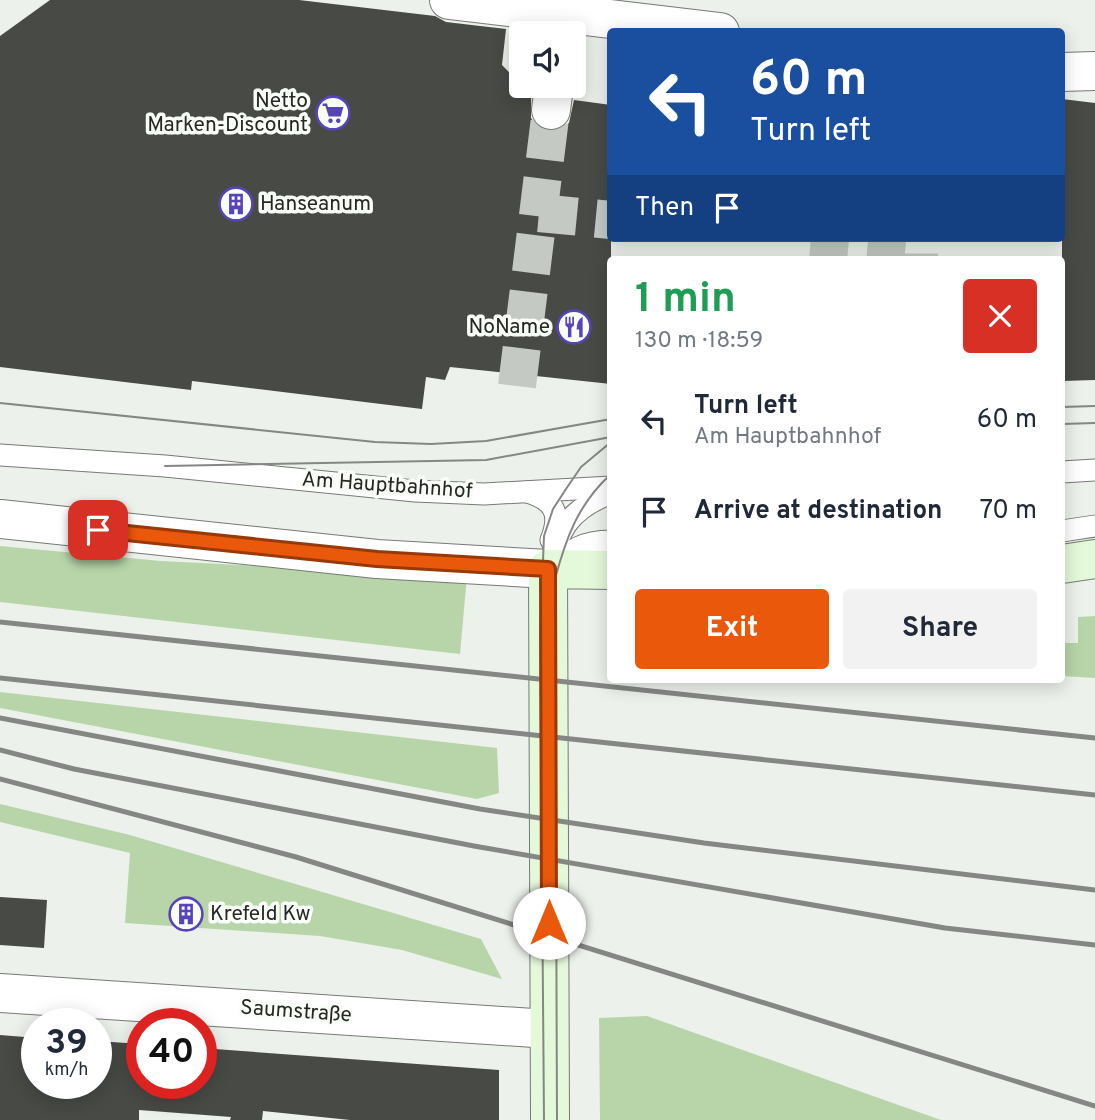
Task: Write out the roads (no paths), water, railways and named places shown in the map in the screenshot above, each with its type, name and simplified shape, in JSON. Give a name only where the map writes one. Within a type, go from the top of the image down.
[{"type":"street","points":[[449,0],[682,28]]},
{"type":"street","points":[[1065,72],[1095,71]]},
{"type":"street","points":[[0,519],[377,559],[607,570]]},
{"type":"street","points":[[1065,564],[1095,559]]},
{"type":"street","points":[[548,569],[550,1120]]},
{"type":"street","name":"Saumstraße","points":[[0,993],[550,1029]]},
{"type":"lane","name":"Am Hauptbahnhof","points":[[0,455],[164,467],[415,491],[484,494],[607,487]]},
{"type":"lane","points":[[1065,472],[1095,470]]},
{"type":"lane","points":[[523,491],[545,497],[553,509],[557,524],[547,551],[548,569]]},
{"type":"lane","points":[[548,569],[563,525],[582,506],[607,495]]},
{"type":"lane","points":[[1065,531],[1095,526]]},
{"type":"lane","points":[[548,569],[575,547],[592,541],[607,541]]},
{"type":"tunnel","points":[[517,386],[551,110]]},
{"type":"tunnel","points":[[539,213],[607,220]]},
{"type":"tunnel","points":[[854,242],[919,248],[919,256]]},
{"type":"tram line","points":[[0,403],[375,442],[431,444],[486,441],[607,420]]},
{"type":"tram line","points":[[1065,407],[1095,406]]},
{"type":"tram line","points":[[1065,424],[1095,423]]},
{"type":"tram line","points":[[165,466],[486,460],[607,438]]},
{"type":"tram line","points":[[544,1120],[540,632],[544,536],[553,509],[581,467],[607,445]]},
{"type":"tram line","points":[[557,1120],[555,579],[575,522],[590,497],[607,478]]},
{"type":"railway","points":[[0,622],[1095,738]]},
{"type":"railway","points":[[0,678],[1095,795]]},
{"type":"railway","points":[[0,718],[480,809],[704,843],[1095,890]]},
{"type":"railway","points":[[0,750],[74,769],[474,846],[945,928],[1095,945]]},
{"type":"railway","points":[[0,779],[296,857],[1095,1106]]},
{"type":"place","name":"Netto Marken-Discount","points":[[333,113]]},
{"type":"place","name":"Hanseanum","points":[[236,204]]},
{"type":"place","name":"NoName","points":[[574,327]]},
{"type":"place","name":"Krefeld Kw","points":[[186,914]]}]
